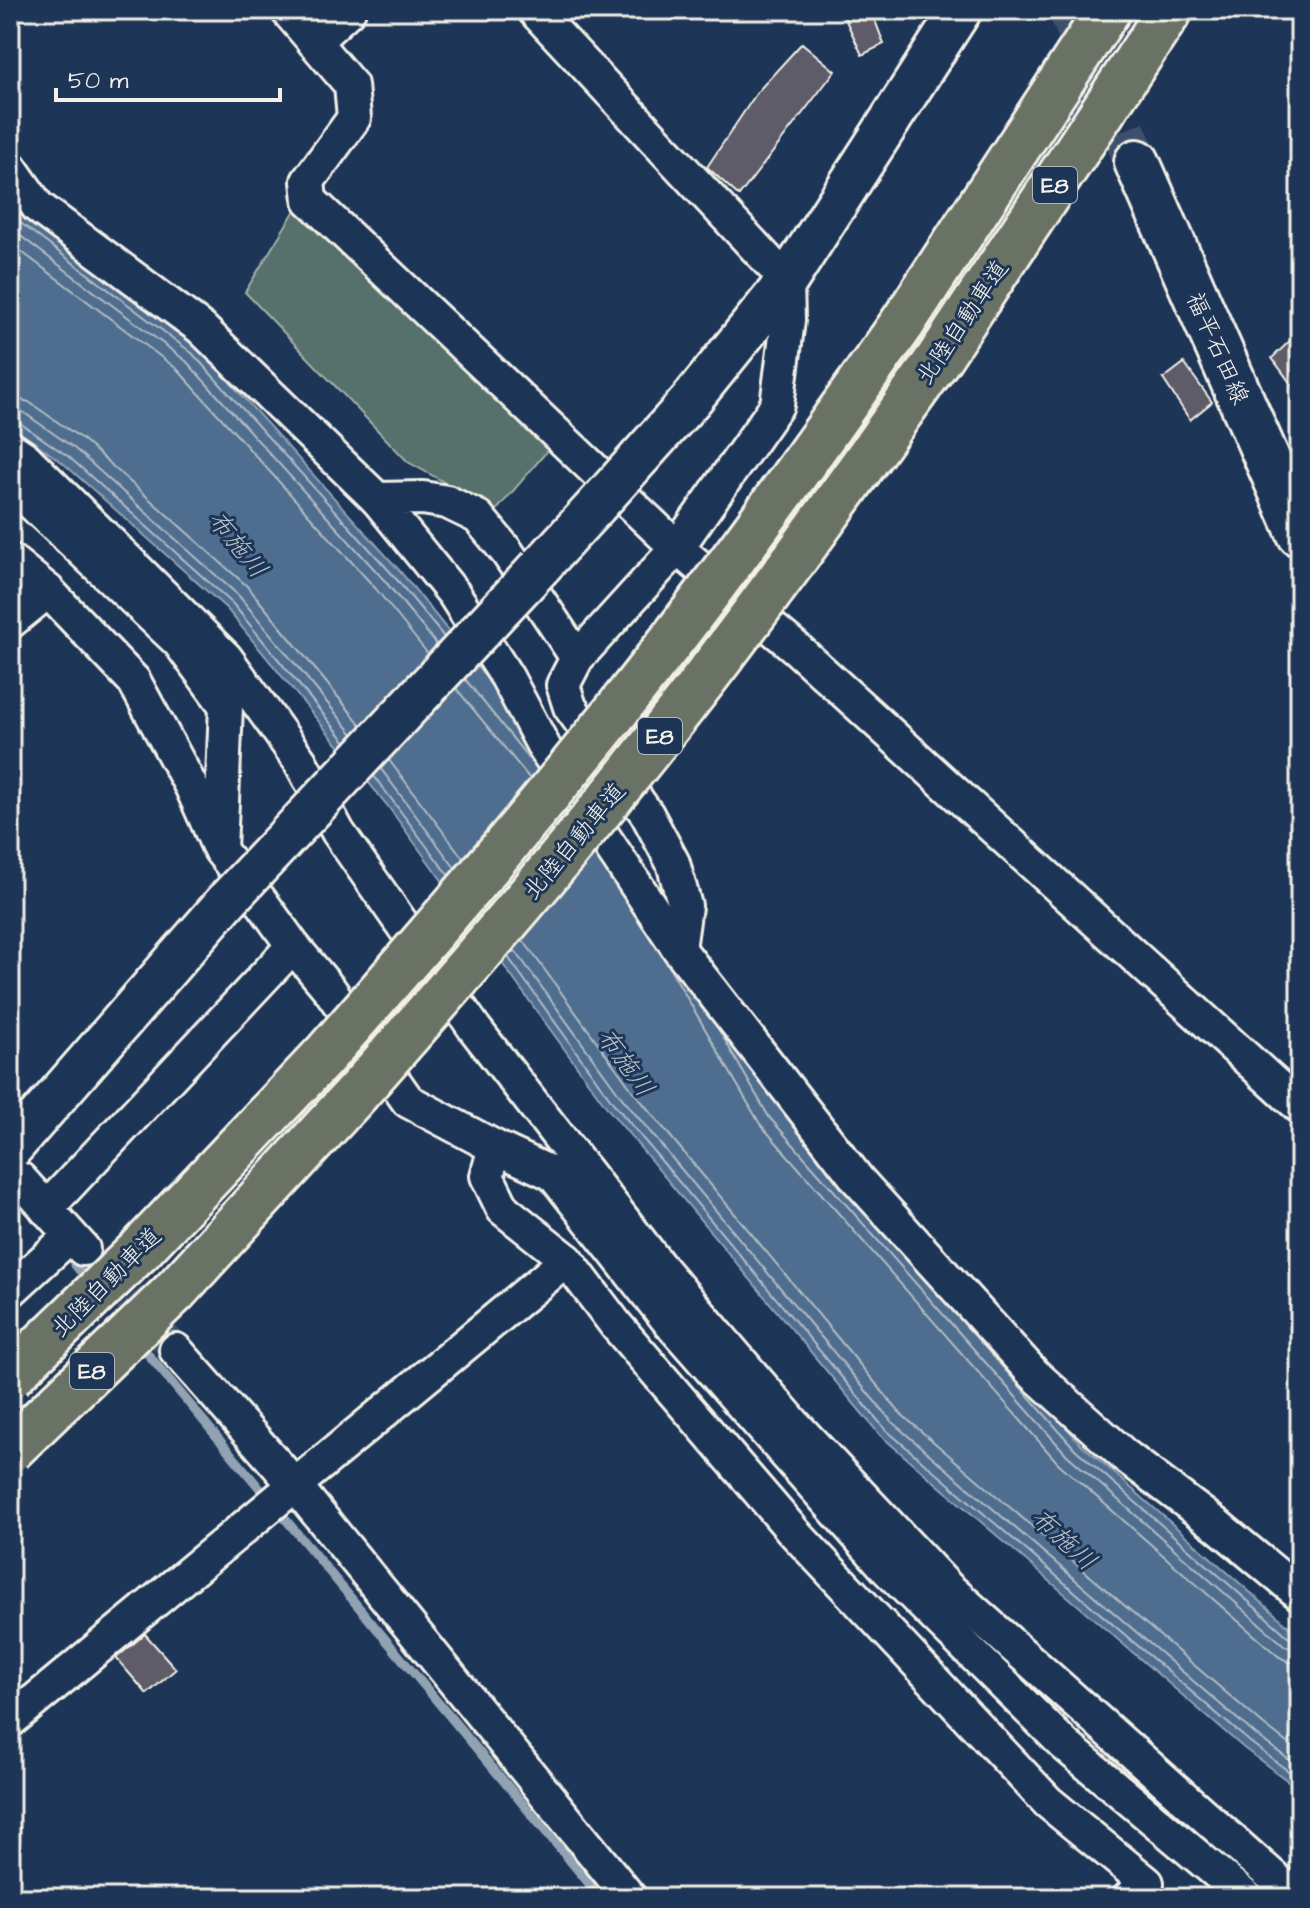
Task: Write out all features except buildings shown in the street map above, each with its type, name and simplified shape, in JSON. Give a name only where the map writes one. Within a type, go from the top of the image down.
[{"type":"highway","name":"北陸自動車道","points":[[10,1376],[140,1250],[323,1057],[472,888],[622,704],[762,521],[902,324],[1108,10]]},
{"type":"highway","name":"北陸自動車道","points":[[10,1450],[174,1292],[356,1094],[503,928],[644,757],[802,551],[939,358],[1170,10]]},
{"type":"main road","name":"福平石田線","points":[[1137,162],[1300,534]]},
{"type":"street","points":[[287,10],[351,85],[354,118],[308,181],[310,200],[677,548],[796,648],[1300,1107]]},
{"type":"street","points":[[314,42],[349,10]]},
{"type":"street","points":[[534,10],[787,281],[788,320],[777,405],[677,548],[577,658],[563,685],[570,707],[647,814],[673,863],[685,906],[679,949]]},
{"type":"street","points":[[10,1291],[76,1242],[46,1209],[15,1164],[229,898],[540,567],[691,400],[787,281],[961,10]]},
{"type":"street","points":[[10,167],[38,207],[201,328],[377,499],[454,594],[507,677],[545,749],[679,949],[858,1180],[1034,1374],[1124,1455],[1218,1526],[1300,1594]]},
{"type":"street","points":[[10,448],[25,458],[226,658],[300,761],[338,832],[475,1029],[659,1266],[794,1424],[948,1588],[1297,1898]]},
{"type":"street","points":[[10,486],[179,642],[226,706],[220,850]]},
{"type":"street","points":[[377,499],[423,498],[447,502],[478,517],[507,552],[577,658]]},
{"type":"street","points":[[10,560],[48,591],[134,681],[192,788],[220,850],[330,990],[408,1101],[553,1174],[671,1324],[887,1569],[1065,1745],[1247,1898]]},
{"type":"street","points":[[10,622],[48,591]]},
{"type":"street","points":[[46,1209],[293,946]]},
{"type":"street","points":[[495,1147],[487,1176],[503,1209],[567,1260],[616,1325],[793,1531],[1048,1802],[1147,1893]]},
{"type":"street","points":[[10,1721],[567,1260]]},
{"type":"street","points":[[176,1350],[294,1484],[630,1898]]},
{"type":"green space","points":[[300,202],[548,450],[496,511],[408,462],[245,292]]},
{"type":"water","name":"布施川","points":[[10,205],[198,347],[399,570],[659,891],[783,1105],[1080,1443],[1300,1636],[1300,1790],[1245,1749],[880,1435],[608,1109],[387,805],[227,609],[63,463],[10,425]]},
{"type":"waterway","points":[[75,1265],[90,1283]]},
{"type":"waterway","points":[[137,1341],[601,1898]]},
{"type":"tunnel","points":[[1070,10],[1137,162]]},
{"type":"tunnel","points":[[96,1263],[176,1350]]}]
